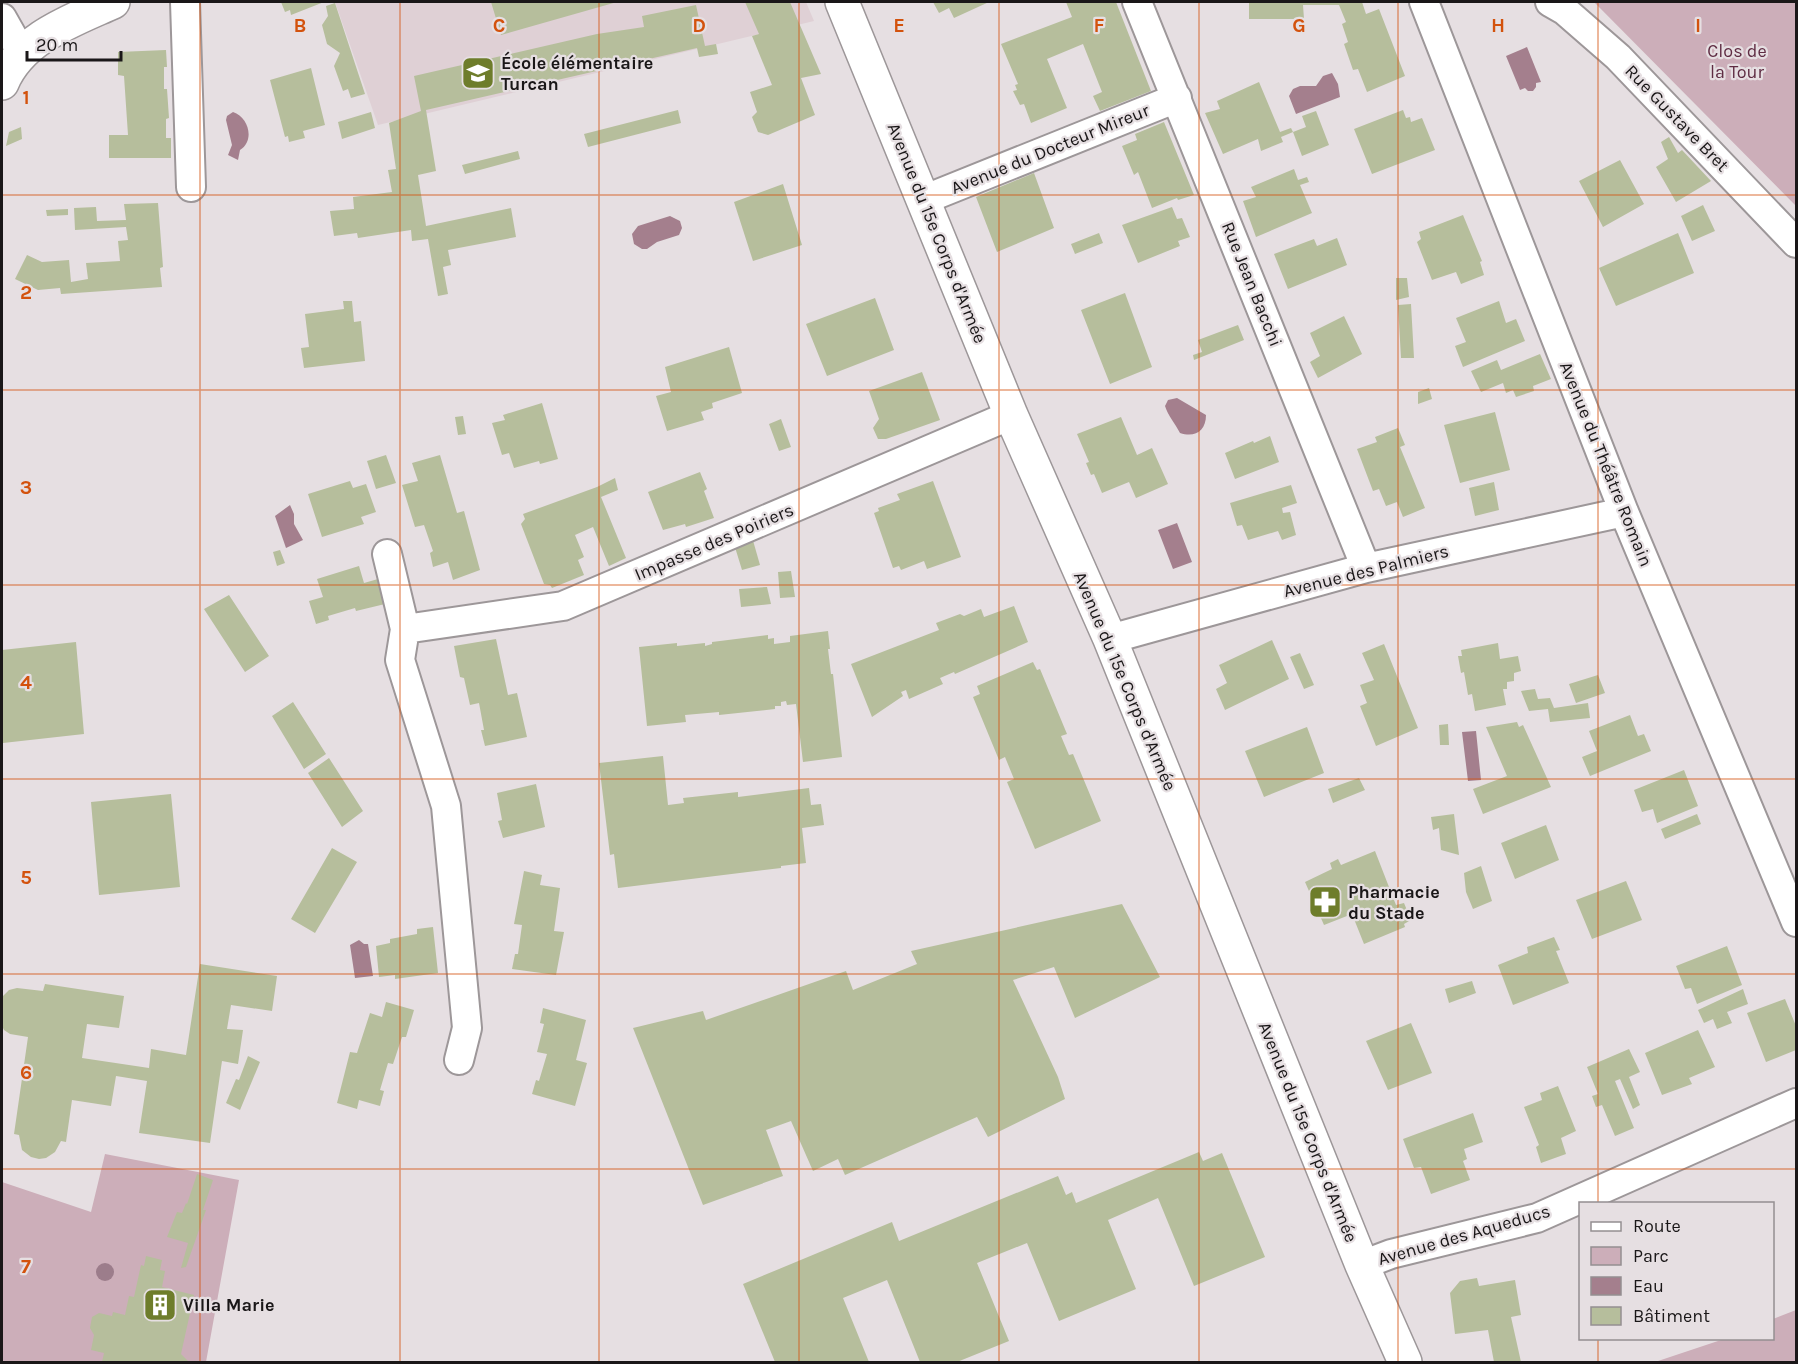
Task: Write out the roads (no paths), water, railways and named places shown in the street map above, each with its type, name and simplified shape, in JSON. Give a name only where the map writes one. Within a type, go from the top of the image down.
[{"type":"main road","points":[[6,39],[77,2]]},
{"type":"main road","points":[[2,83],[15,61],[49,30],[113,2]]},
{"type":"main road","name":"Avenue du 15e Corps d'Armée","points":[[842,2],[1011,415],[1110,639],[1362,1265],[1405,1362]]},
{"type":"street","points":[[185,2],[191,187]]},
{"type":"street","name":"Rue Jean Bacchi","points":[[1137,2],[1366,568]]},
{"type":"street","name":"Avenue du Théâtre Romain","points":[[1424,2],[1624,512],[1797,922]]},
{"type":"street","name":"Rue Gustave Bret","points":[[1550,2],[1564,10],[1618,57],[1797,243]]},
{"type":"street","name":"Avenue du Docteur Mireur","points":[[923,200],[1177,98]]},
{"type":"street","name":"Impasse des Poiriers","points":[[405,629],[562,606],[1011,415]]},
{"type":"street","name":"Avenue des Palmiers","points":[[1110,639],[1366,568],[1624,512]]},
{"type":"street","points":[[387,554],[405,629],[400,660],[446,806],[467,1028],[459,1060]]},
{"type":"street","name":"Avenue des Aqueducs","points":[[1362,1265],[1391,1254],[1537,1218],[1797,1103]]},
{"type":"water","points":[[1527,47],[1541,82],[1536,83],[1533,91],[1525,88],[1520,90],[1506,56]]},
{"type":"water","points":[[1332,73],[1338,84],[1340,97],[1296,114],[1289,96],[1293,89],[1300,86],[1316,86],[1323,76]]},
{"type":"water","points":[[233,112],[243,119],[249,135],[245,146],[240,150],[238,160],[228,155],[232,145],[226,120],[227,116]]},
{"type":"water","points":[[670,216],[680,221],[682,228],[679,235],[657,242],[647,249],[634,244],[632,234],[638,226]]},
{"type":"water","points":[[1177,398],[1206,415],[1204,425],[1199,432],[1190,435],[1180,433],[1165,406],[1168,400]]},
{"type":"water","points":[[290,505],[294,514],[294,524],[303,540],[286,548],[275,516]]},
{"type":"water","points":[[1177,523],[1192,562],[1173,569],[1158,530]]},
{"type":"water","points":[[1476,731],[1481,780],[1468,781],[1462,732]]},
{"type":"water","points":[[359,940],[368,944],[373,976],[355,978],[350,945]]},
{"type":"place","name":"École élémentaire Turcan","points":[[478,73]]},
{"type":"place","name":"Pharmacie du Stade","points":[[1325,902]]},
{"type":"place","name":"Villa Marie","points":[[160,1305]]},
{"type":"park label","name":"Clos de la Tour","points":[[1737,61]]}]
